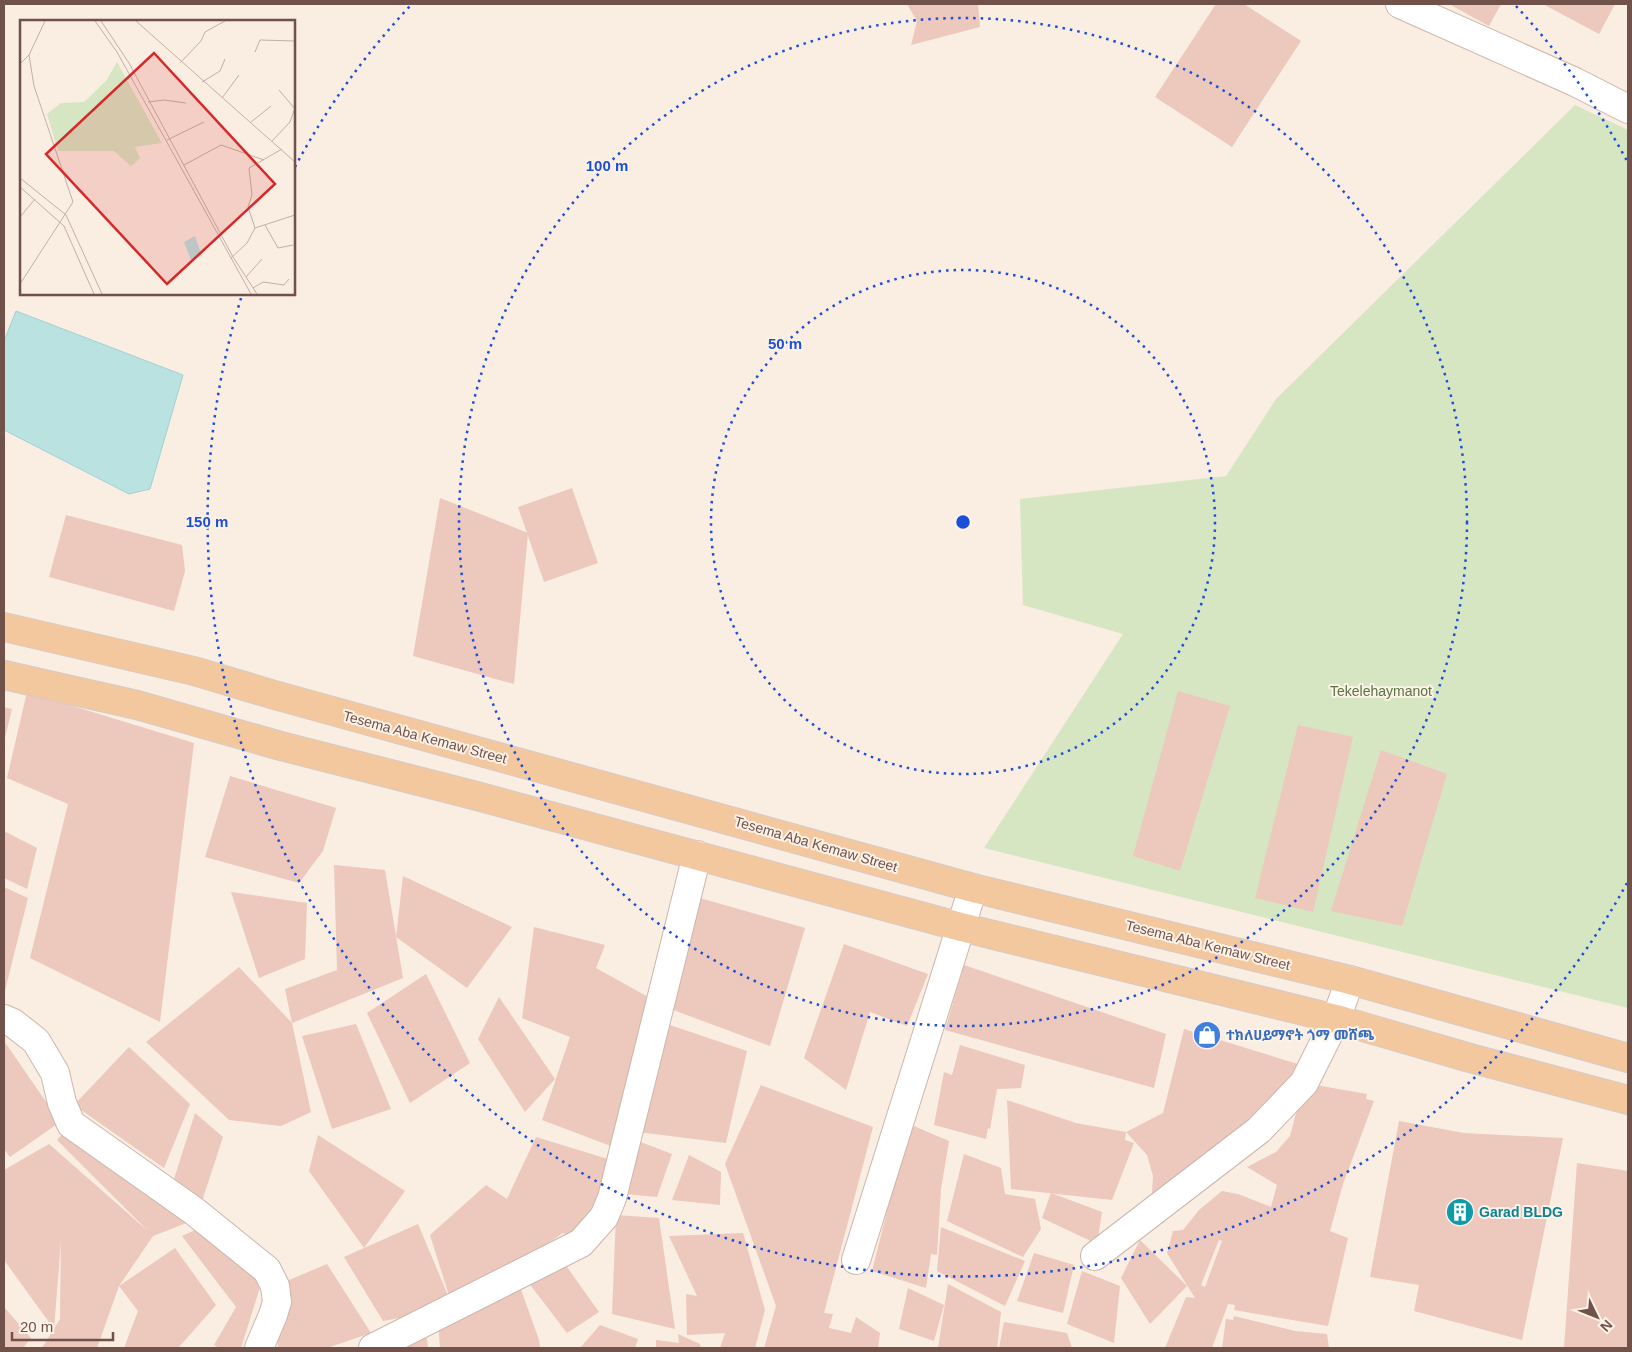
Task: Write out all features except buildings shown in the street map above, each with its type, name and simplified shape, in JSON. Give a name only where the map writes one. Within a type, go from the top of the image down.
[{"type":"main road","name":"Tesema Aba Kemaw Street","points":[[4,627],[194,671],[972,888],[1350,980],[1628,1058]]},
{"type":"main road","points":[[4,675],[137,705],[277,745],[697,855],[961,927],[1336,1019],[1470,1058],[1628,1100]]},
{"type":"street","points":[[1400,4],[1575,82],[1628,109]]},
{"type":"street","points":[[373,1348],[581,1243],[604,1217],[612,1198],[619,1172],[697,855]]},
{"type":"street","points":[[856,1260],[972,888]]},
{"type":"street","points":[[1095,1256],[1259,1130],[1304,1082],[1336,1019],[1350,980]]},
{"type":"street","points":[[4,1019],[13,1023],[36,1041],[55,1072],[62,1103],[71,1124],[194,1211],[267,1270],[275,1286],[277,1302],[259,1348]]},
{"type":"green space","name":"Tekelehaymanot","points":[[1575,105],[1628,130],[1628,1008],[984,848],[1123,634],[1023,605],[1020,499],[1226,476],[1276,399]]},
{"type":"water","points":[[16,311],[183,375],[150,489],[129,494],[4,430],[4,341]]},
{"type":"place","name":"ተክለሀይማኖት ጎማ መሸጫ","points":[[1207,1035]]},
{"type":"place","name":"Garad BLDG","points":[[1460,1212]]}]
